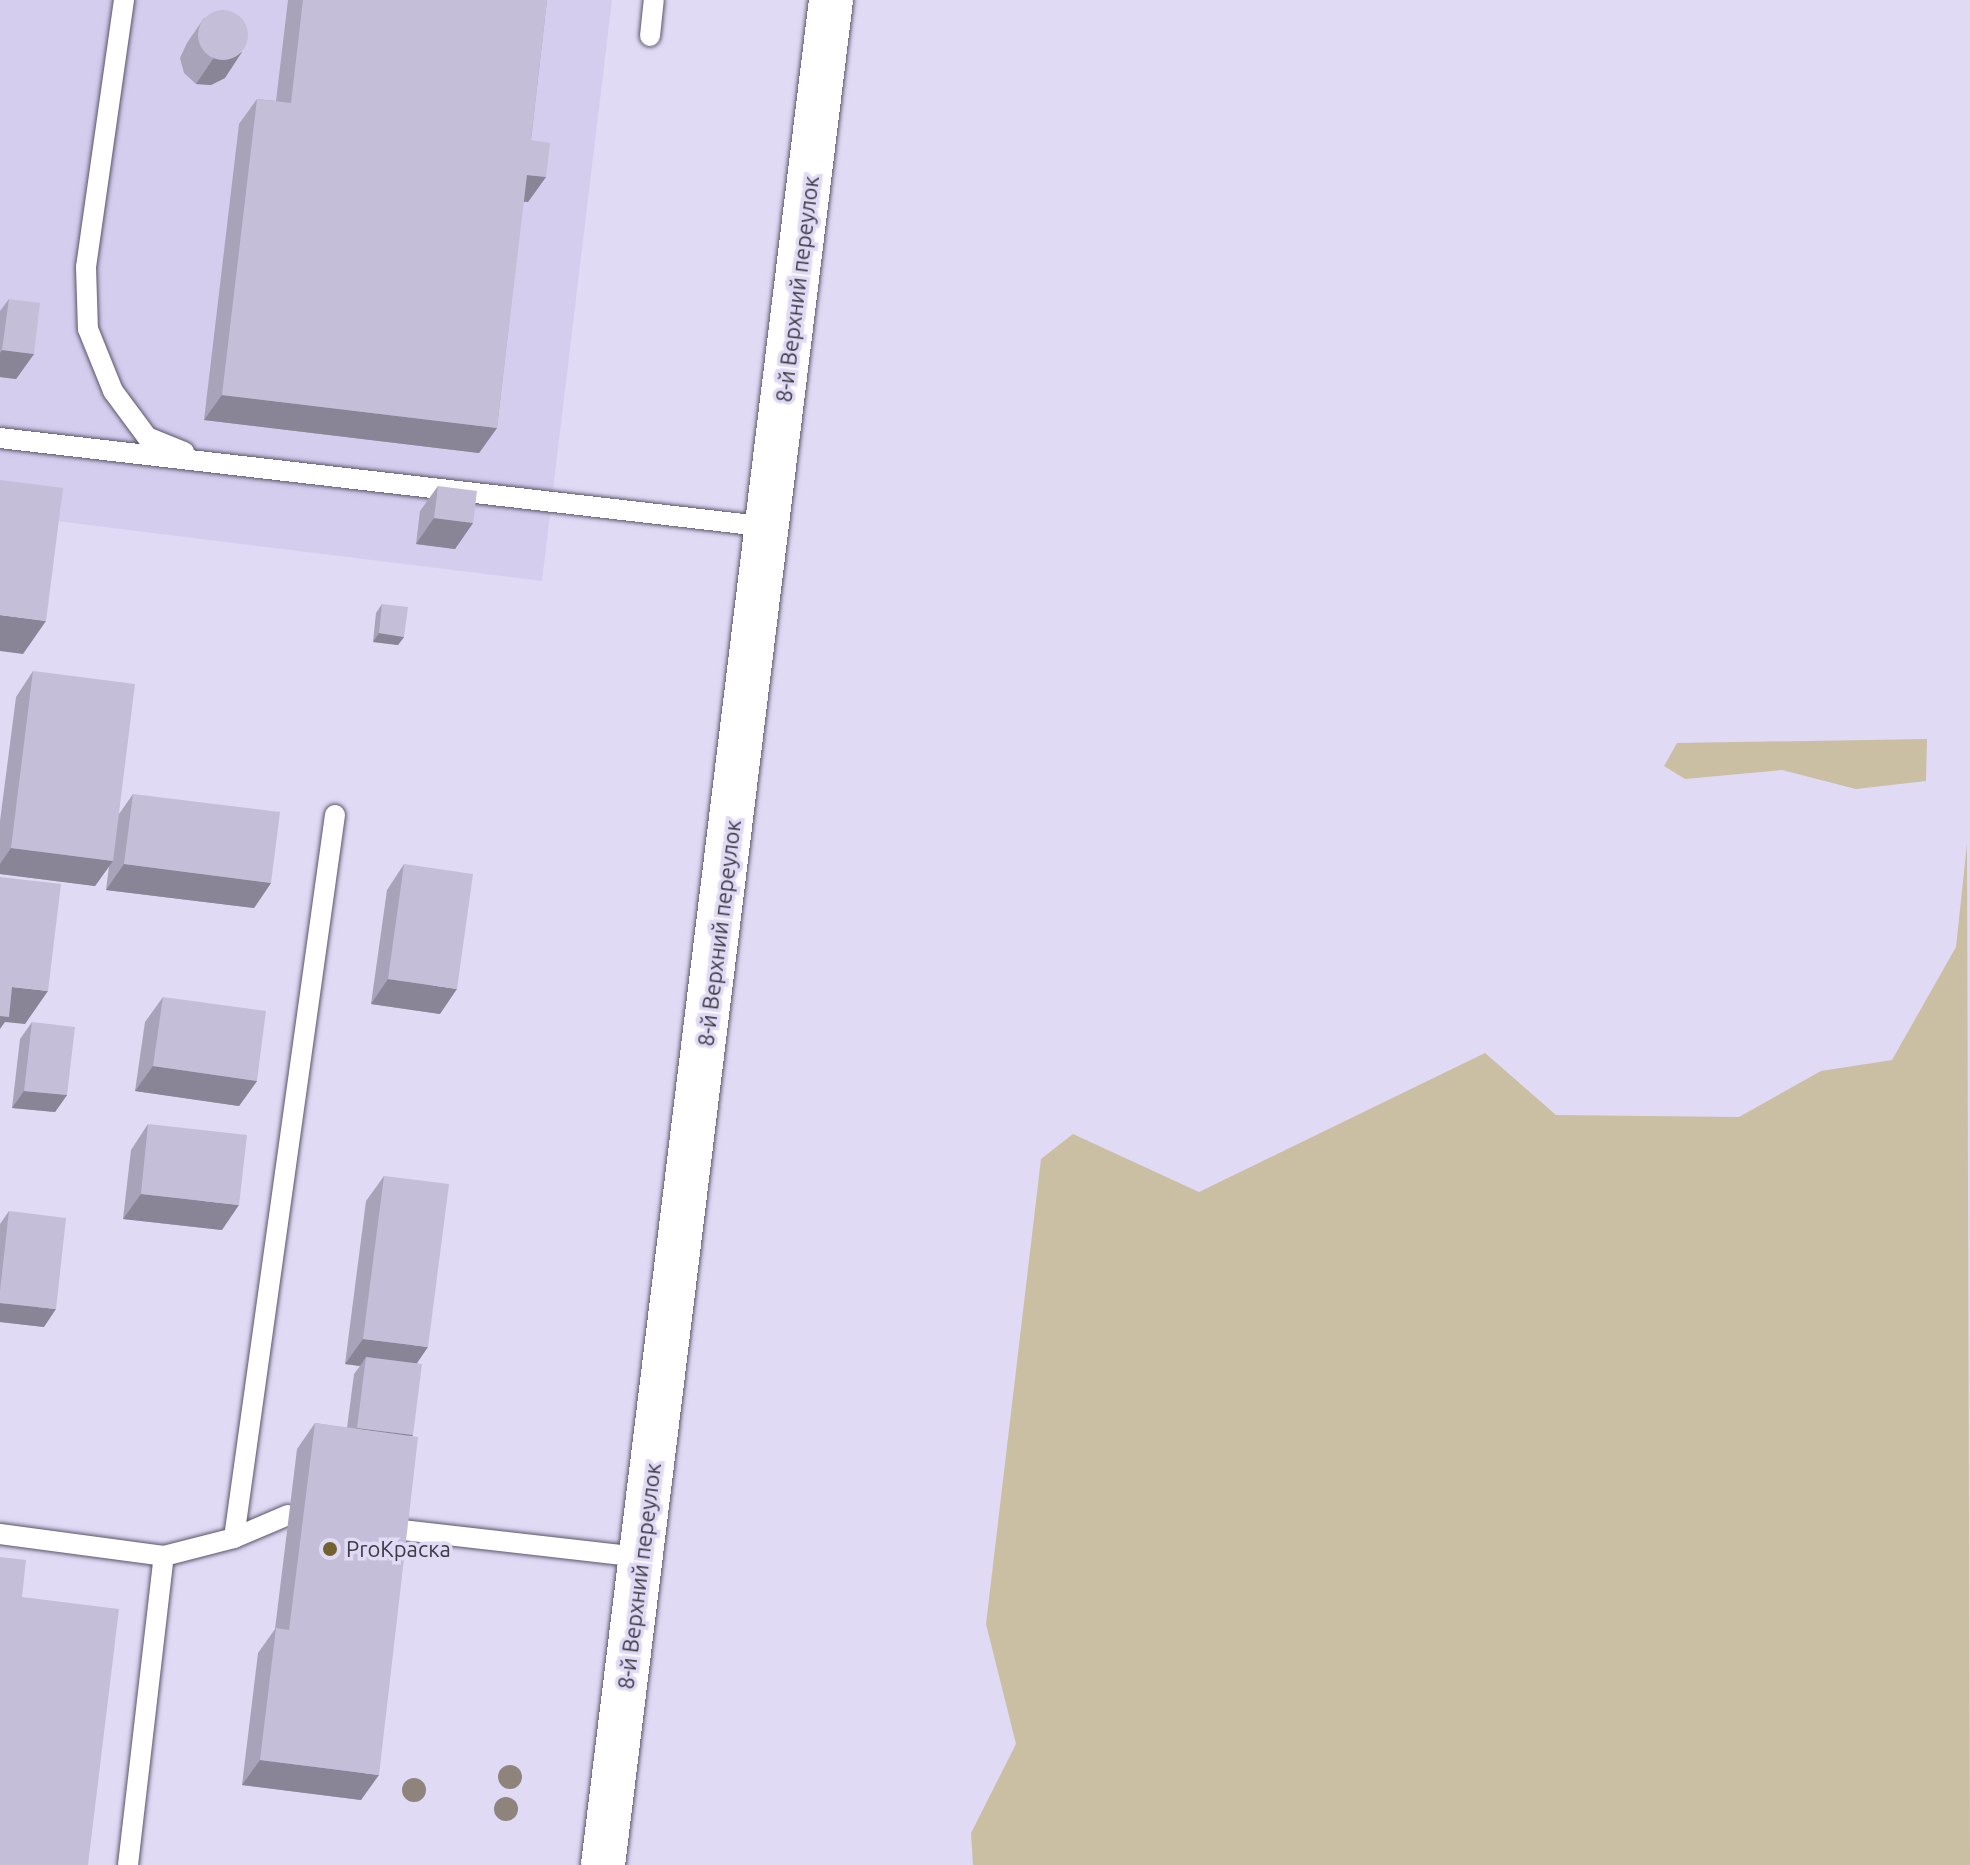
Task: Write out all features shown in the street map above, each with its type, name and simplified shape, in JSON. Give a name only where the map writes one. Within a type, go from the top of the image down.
[{"type":"street","name":"8-й Верхний переулок","points":[[603,1865],[769,527],[831,0]]},
{"type":"lane","points":[[124,0],[86,267],[88,329],[113,391],[147,437],[210,463]]},
{"type":"lane","points":[[650,36],[654,0]]},
{"type":"lane","points":[[0,438],[769,527]]},
{"type":"lane","points":[[234,1538],[335,815]]},
{"type":"lane","points":[[0,1534],[164,1556],[234,1538],[288,1515]]},
{"type":"lane","points":[[394,1529],[641,1557]]},
{"type":"lane","points":[[128,1865],[164,1556]]},
{"type":"shaded area","points":[[0,0],[612,0],[542,581],[0,514]]},
{"type":"shaded area","points":[[1927,739],[1926,781],[1856,789],[1782,770],[1685,779],[1664,766],[1677,743]]},
{"type":"shaded area","points":[[1967,844],[1970,1865],[973,1865],[971,1833],[1016,1744],[986,1624],[1041,1159],[1073,1134],[1199,1192],[1485,1053],[1556,1115],[1739,1117],[1821,1071],[1892,1060],[1956,947]]},
{"type":"building","points":[[303,0],[547,0],[531,140],[550,143],[546,177],[527,175],[497,428],[222,395],[257,99],[291,103]]},
{"type":"building","points":[[223,10],[240,18],[248,35],[240,52],[223,60],[206,52],[198,35],[206,18]]},
{"type":"building","points":[[9,299],[40,303],[34,354],[2,350]]},
{"type":"building","points":[[0,480],[63,488],[46,621],[0,615]]},
{"type":"building","points":[[438,486],[477,491],[473,523],[434,518]]},
{"type":"building","points":[[382,604],[408,607],[404,637],[379,633]]},
{"type":"building","points":[[33,671],[135,684],[113,861],[11,848]]},
{"type":"building","points":[[133,794],[280,812],[271,883],[124,864]]},
{"type":"building","points":[[404,864],[473,874],[457,989],[388,979]]},
{"type":"building","points":[[0,877],[61,884],[48,991],[12,987],[9,1017],[0,1016]]},
{"type":"building","points":[[163,997],[266,1011],[257,1081],[153,1066]]},
{"type":"building","points":[[32,1022],[75,1027],[67,1095],[24,1091]]},
{"type":"building","points":[[148,1124],[247,1135],[239,1205],[141,1194]]},
{"type":"building","points":[[384,1176],[449,1184],[428,1347],[363,1339]]},
{"type":"building","points":[[9,1211],[66,1218],[56,1309],[0,1303]]},
{"type":"building","points":[[366,1357],[422,1364],[413,1435],[357,1428]]},
{"type":"building","points":[[315,1423],[418,1437],[379,1775],[260,1760],[276,1628],[289,1630]]},
{"type":"building","points":[[0,1557],[26,1560],[22,1597],[119,1609],[88,1865],[0,1865]]},
{"type":"place","name":"ProКраска","points":[[330,1549]]}]
